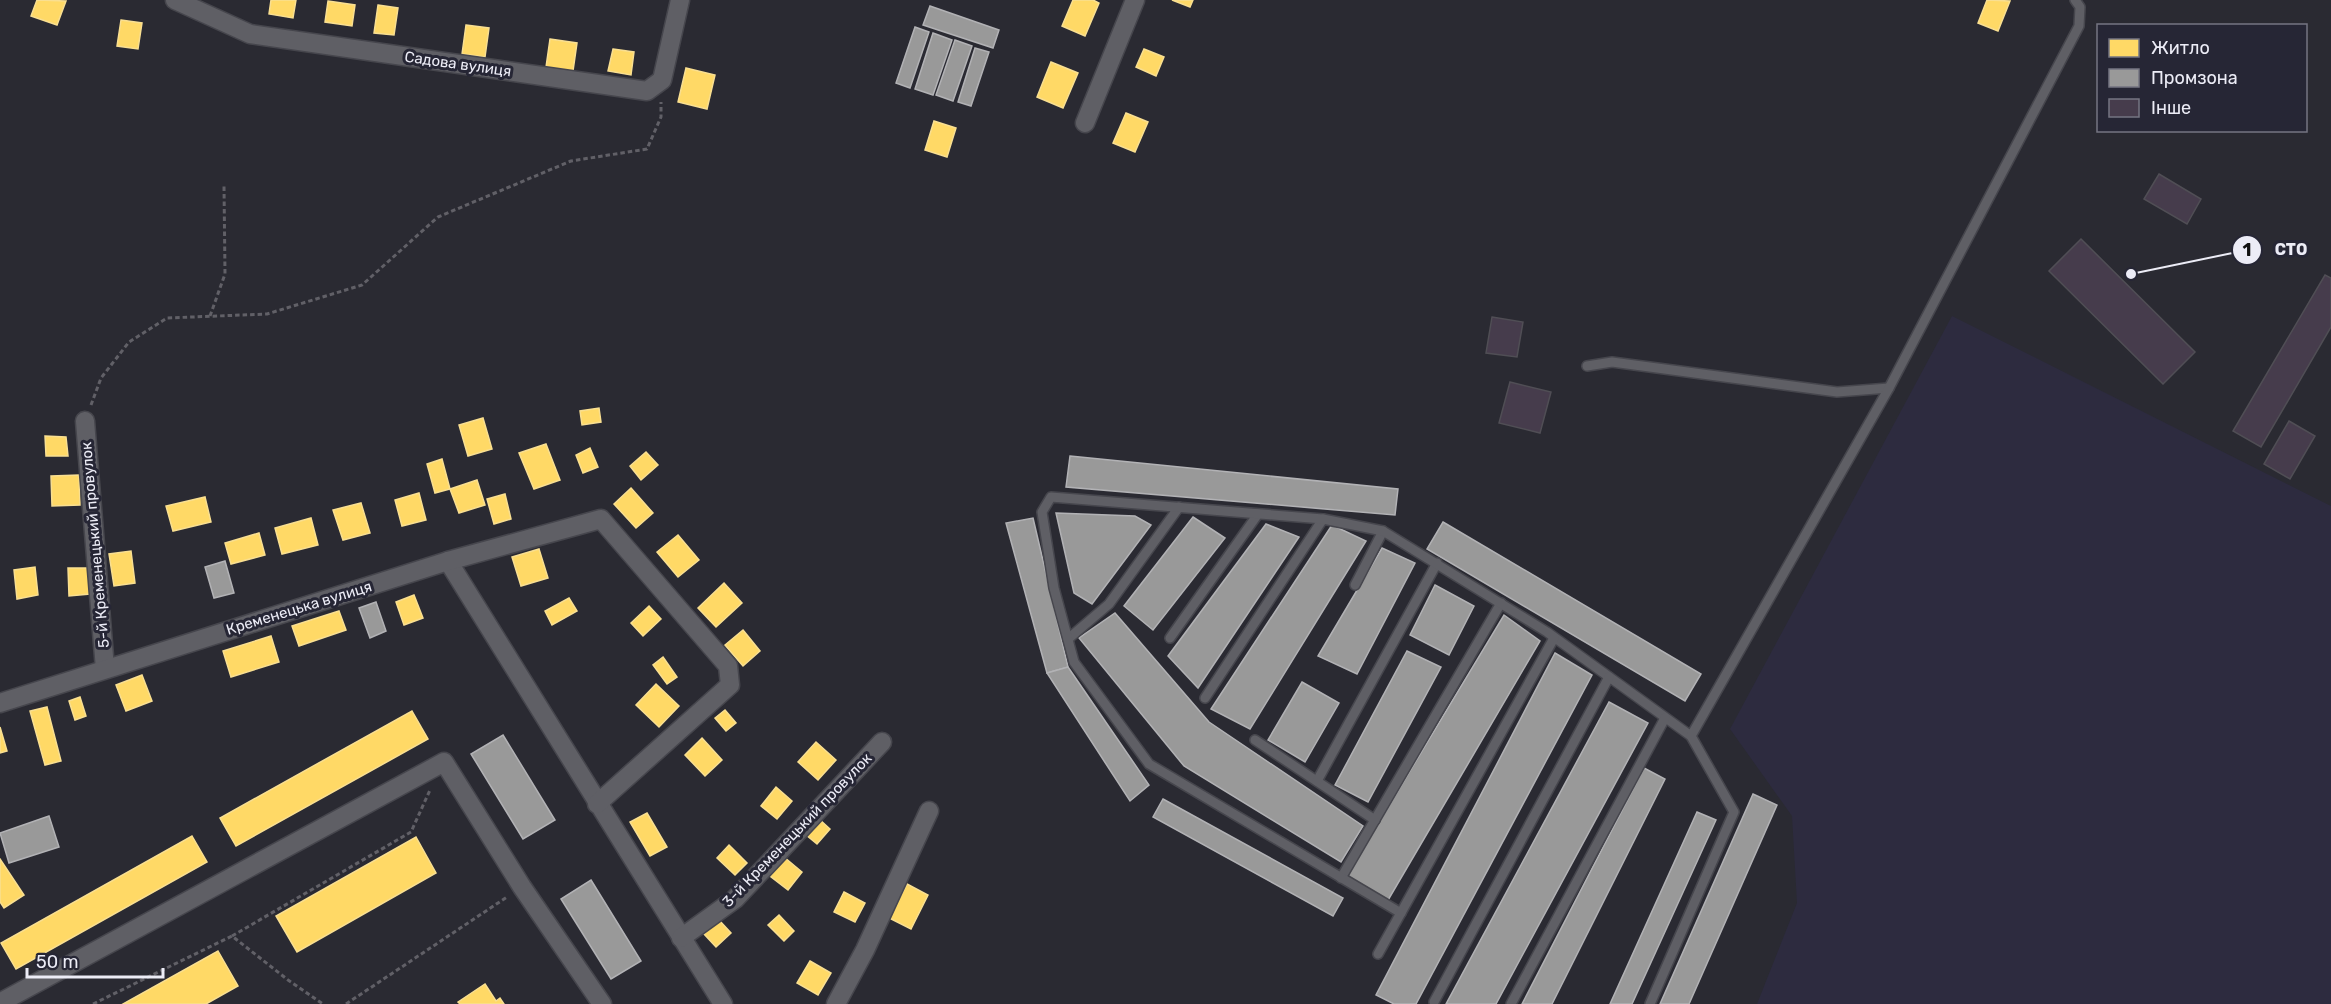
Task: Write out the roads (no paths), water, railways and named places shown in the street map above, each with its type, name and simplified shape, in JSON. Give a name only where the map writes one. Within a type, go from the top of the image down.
[{"type":"street","name":"Садова вулиця","points":[[175,0],[250,34],[647,91],[662,80],[680,0]]},
{"type":"street","points":[[1085,123],[1135,0]]},
{"type":"street","name":"5-й Кременецький провулок","points":[[85,421],[105,669]]},
{"type":"street","name":"Кременецька вулиця","points":[[0,703],[448,561],[601,519],[728,666],[730,685],[597,804]]},
{"type":"street","points":[[448,561],[723,1004]]},
{"type":"street","name":"3-й Кременецький провулок","points":[[681,938],[735,899],[882,742]]},
{"type":"street","points":[[4,998],[444,762],[522,887],[602,1004]]},
{"type":"street","points":[[836,1004],[865,950],[929,811]]},
{"type":"lane","points":[[1691,736],[1889,388],[2079,26],[2080,7],[2075,0]]},
{"type":"lane","points":[[1587,366],[1612,362],[1837,392],[1889,388]]},
{"type":"lane","points":[[1401,913],[1149,764],[1074,662],[1054,588],[1042,512],[1051,497],[1323,519],[1383,531],[1554,638],[1691,736],[1734,812],[1650,1004]]},
{"type":"lane","points":[[1068,639],[1109,604],[1179,507]]},
{"type":"lane","points":[[1170,638],[1258,514]]},
{"type":"lane","points":[[1205,698],[1323,519]]},
{"type":"lane","points":[[1355,585],[1383,531]]},
{"type":"lane","points":[[1317,781],[1437,563]]},
{"type":"lane","points":[[1341,878],[1501,603]]},
{"type":"lane","points":[[1377,954],[1554,638]]},
{"type":"lane","points":[[1434,1002],[1609,677]]},
{"type":"lane","points":[[1511,1004],[1665,718]]},
{"type":"lane","points":[[1255,740],[1375,820]]},
{"type":"place","name":"СТО","points":[[2131,274]]}]
